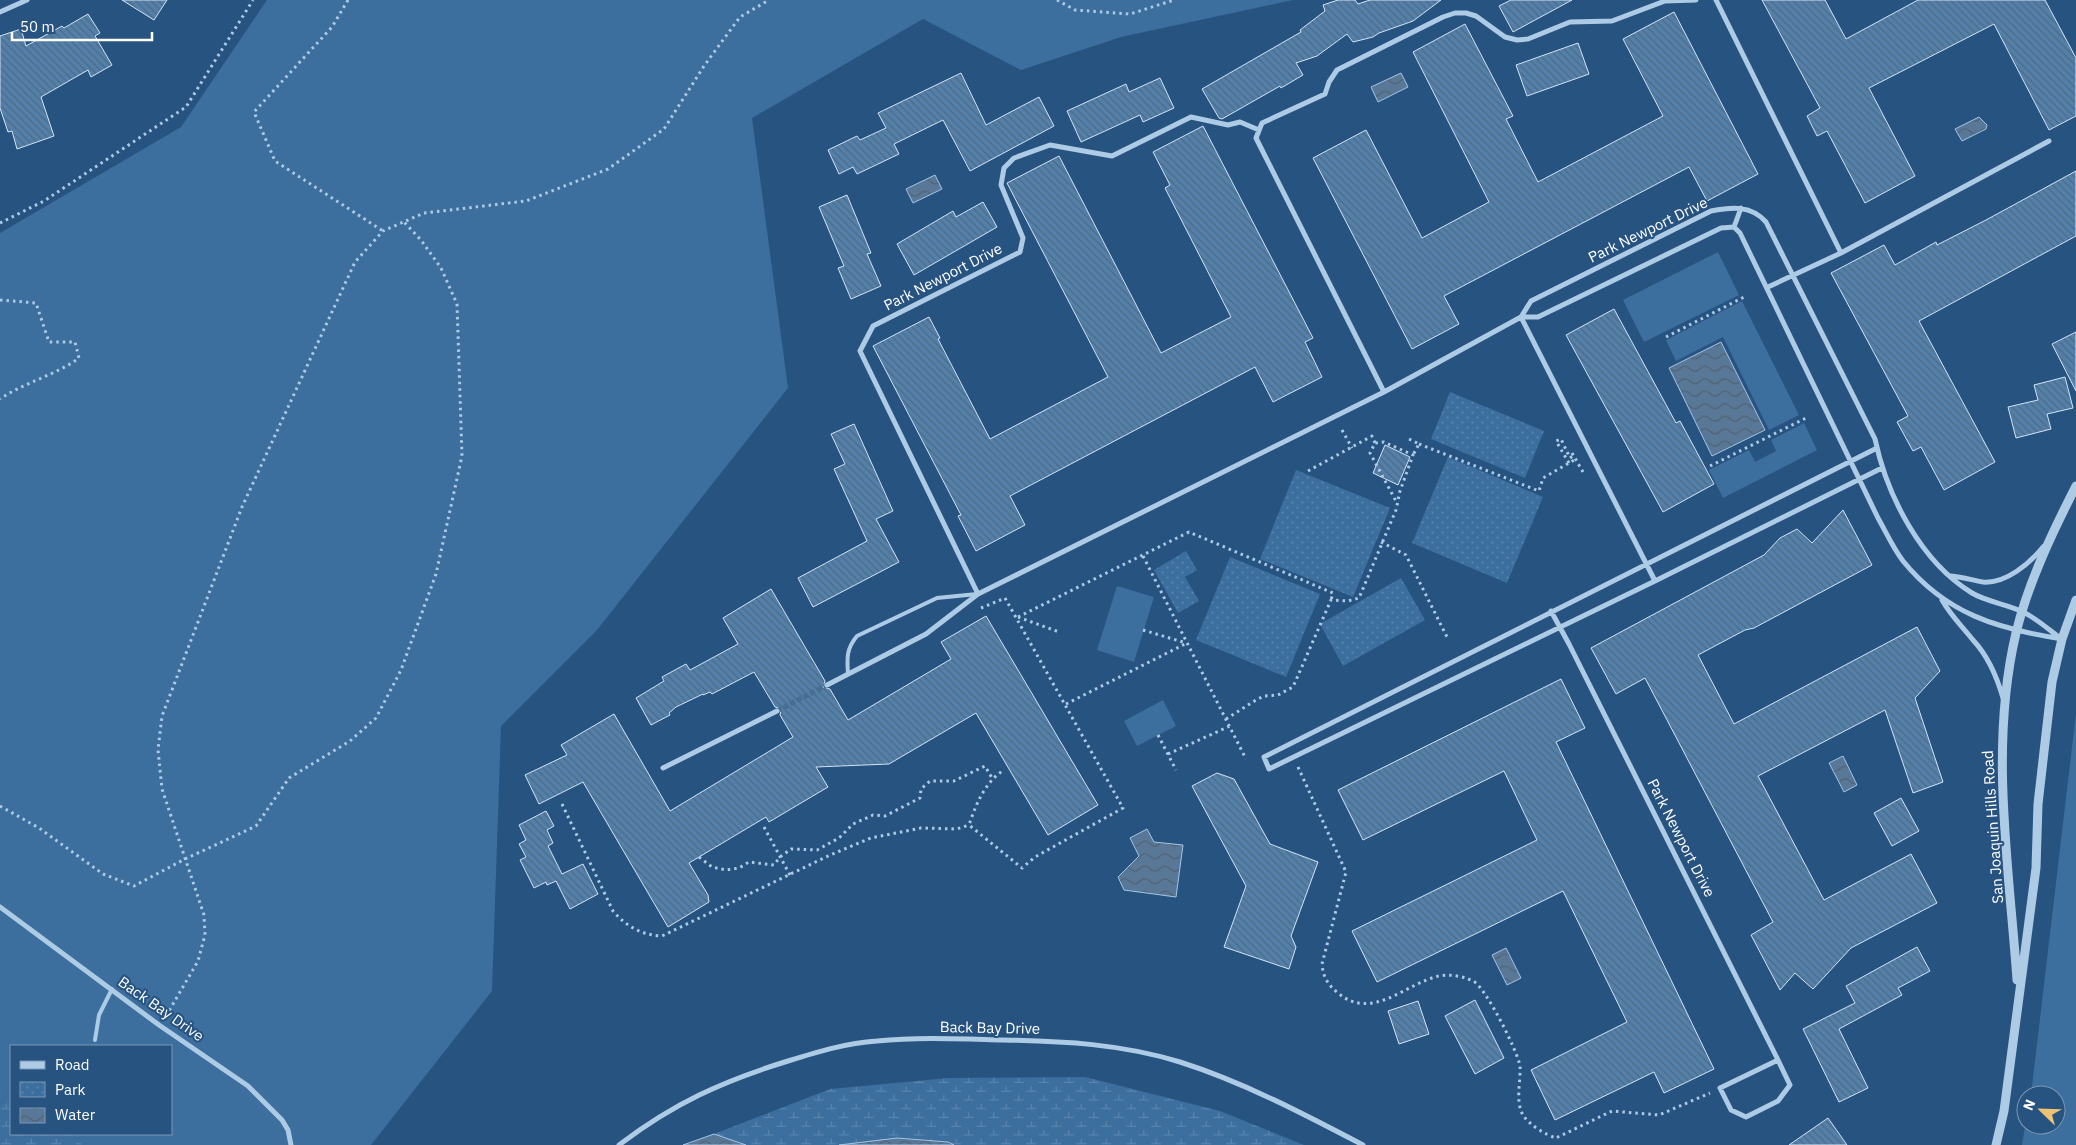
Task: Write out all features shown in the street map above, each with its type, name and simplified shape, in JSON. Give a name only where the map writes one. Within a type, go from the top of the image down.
[{"type":"street","points":[[0,12],[27,0]]},
{"type":"street","points":[[1384,392],[1256,138],[1262,123],[1324,94],[1337,70],[1443,17],[1460,13],[1476,16],[1505,37],[1517,40],[1528,39],[1570,22],[1612,21],[1665,1],[1696,0]]},
{"type":"street","points":[[1716,0],[1841,254]]},
{"type":"street","name":"Park Newport Drive","points":[[978,594],[860,351],[867,335],[873,326],[1020,252],[1022,238],[1001,185],[1004,168],[1014,158],[1050,145],[1112,156],[1191,117],[1228,124],[1240,122],[1259,130]]},
{"type":"street","points":[[1768,287],[1841,254],[2049,142]]},
{"type":"street","points":[[1741,208],[1758,213],[1766,222],[1875,439],[1882,468],[1915,536],[1932,558],[1973,594],[2023,612],[2062,639],[2016,632],[1969,614],[1942,600],[1923,583],[1902,559],[1878,518],[1768,287],[1740,233],[1734,227],[1741,208]]},
{"type":"street","name":"Park Newport Drive","points":[[1521,317],[1530,300],[1711,211],[1741,208]]},
{"type":"street","name":"Park Newport Drive","points":[[827,685],[926,634],[978,594],[1384,392],[1521,317],[1538,317],[1721,228],[1734,227]]},
{"type":"street","points":[[1521,317],[1655,581]]},
{"type":"street","points":[[1877,448],[1851,459],[1264,757],[1269,769],[1560,628],[1882,468]]},
{"type":"street","name":"San Joaquin Hills Road","points":[[2019,1000],[2004,818],[2002,736],[2005,704],[2016,632],[2048,541],[2076,486]]},
{"type":"street","points":[[1951,576],[1984,582],[1995,580],[2033,560],[2048,541]]},
{"type":"street","points":[[1942,600],[1952,617],[1973,639],[1987,658],[2005,704]]},
{"type":"street","name":"San Joaquin Hills Road","points":[[1996,1145],[2004,1111],[2036,868],[2038,804],[2052,682],[2062,639],[2076,600]]},
{"type":"street","name":"Park Newport Drive","points":[[1551,611],[1790,1085],[1783,1096],[1746,1117],[1740,1116],[1727,1106],[1720,1088]]},
{"type":"street","points":[[663,768],[777,711]]},
{"type":"street","name":"Back Bay Drive","points":[[0,907],[159,1025],[223,1068],[260,1096],[282,1120],[288,1130],[291,1145]]},
{"type":"street","name":"Back Bay Drive","points":[[619,1145],[666,1111],[690,1098],[765,1068],[842,1046],[876,1041],[954,1039],[1073,1042],[1127,1050],[1178,1061],[1209,1071],[1249,1089],[1363,1145]]},
{"type":"street","points":[[1720,1088],[1778,1060]]},
{"type":"lane","points":[[848,674],[847,654],[850,644],[856,636],[937,598],[978,594]]},
{"type":"lane","points":[[96,1040],[99,1015],[112,989]]},
{"type":"path","points":[[0,223],[44,201],[186,107],[253,0]]},
{"type":"path","points":[[348,0],[332,27],[254,112],[275,161],[383,231]]},
{"type":"path","points":[[159,1025],[176,1001],[203,947],[204,915],[162,789],[158,750],[162,716],[242,507],[355,262],[383,231],[424,213],[526,201],[608,169],[664,130],[704,66],[740,17],[769,0]]},
{"type":"path","points":[[1057,0],[1075,10],[1130,14],[1174,0]]},
{"type":"path","points":[[0,806],[39,828],[104,874],[134,886],[185,859],[256,826],[289,778],[350,741],[376,718],[401,670],[422,618],[436,574],[462,456],[457,304],[441,268],[421,240],[404,222]]},
{"type":"path","points":[[1666,337],[1746,296]]},
{"type":"path","points":[[0,300],[36,303],[49,342],[75,342],[79,358],[61,371],[12,390],[0,399]]},
{"type":"path","points":[[1710,466],[1806,418]]},
{"type":"path","points":[[1342,430],[1352,448]]},
{"type":"path","points":[[1308,471],[1372,436],[1375,443],[1370,453],[1397,503]]},
{"type":"path","points":[[1409,439],[1539,491],[1544,478],[1568,464],[1574,456]]},
{"type":"path","points":[[1568,464],[1556,441],[1560,439],[1570,458],[1574,456]]},
{"type":"path","points":[[1375,443],[1384,442],[1413,455]]},
{"type":"path","points":[[1331,600],[1348,601],[1359,598],[1397,503],[1413,455],[1419,444]]},
{"type":"path","points":[[1574,456],[1583,472]]},
{"type":"path","points":[[1018,617],[1189,532],[1334,593],[1293,687],[1278,695],[1256,700],[1226,719]]},
{"type":"path","points":[[1381,542],[1406,554],[1448,639]]},
{"type":"path","points":[[1143,556],[1246,759]]},
{"type":"path","points":[[969,825],[1022,868],[1035,857],[1123,808],[1018,617],[1005,598],[979,609]]},
{"type":"path","points":[[1018,617],[1059,632]]},
{"type":"path","points":[[1143,630],[1187,643]]},
{"type":"path","points":[[1066,704],[1187,643]]},
{"type":"path","points":[[1168,754],[1230,726]]},
{"type":"path","points":[[1158,735],[1176,770]]},
{"type":"path","points":[[1294,758],[1346,872],[1322,964],[1323,975],[1328,983],[1344,998],[1355,1002],[1373,1003],[1392,997],[1437,977],[1450,975],[1475,982],[1484,992],[1519,1059],[1520,1107],[1523,1115],[1550,1136],[1556,1138],[1612,1111],[1659,1115],[1720,1088]]},
{"type":"path","points":[[699,857],[712,867],[726,870],[739,868],[749,862],[774,865],[780,857],[791,849],[817,850],[839,838],[853,824],[873,815],[884,816],[920,798],[921,789],[930,781],[954,781],[986,766],[993,778]]},
{"type":"path","points":[[969,825],[976,803],[993,778],[1004,770]]},
{"type":"path","points":[[562,804],[613,911],[622,921],[649,935],[662,936],[871,838],[921,828],[957,828],[969,825]]},
{"type":"path","points":[[764,826],[790,875]]},
{"type":"green space","points":[[267,0],[1293,0],[1121,37],[1021,70],[923,19],[752,118],[788,388],[597,630],[501,726],[492,991],[371,1145],[83,1145],[72,1135],[172,1135],[172,1045],[10,1045],[10,1090],[0,1105],[0,233],[181,127]]},
{"type":"green space","points":[[1718,252],[1739,295],[1644,342],[1623,300]]},
{"type":"green space","points":[[1742,301],[1799,415],[1769,430],[1723,337],[1676,361],[1666,340]]},
{"type":"green space","points":[[1450,392],[1544,431],[1525,478],[1431,439]]},
{"type":"green space","points":[[1804,423],[1817,450],[1723,498],[1709,470],[1749,450],[1755,462],[1776,451],[1771,440]]},
{"type":"green space","points":[[1448,457],[1543,497],[1507,583],[1412,543]]},
{"type":"green space","points":[[1296,470],[1390,508],[1353,597],[1260,559]]},
{"type":"green space","points":[[1186,551],[1197,570],[1185,577],[1199,601],[1178,613],[1154,570]]},
{"type":"green space","points":[[1230,557],[1320,594],[1286,677],[1196,640]]},
{"type":"green space","points":[[1401,578],[1425,620],[1343,666],[1320,624]]},
{"type":"green space","points":[[1117,586],[1154,597],[1134,662],[1097,650]]},
{"type":"green space","points":[[1163,700],[1176,726],[1137,746],[1124,721]]},
{"type":"green space","points":[[2076,713],[2076,1145],[2022,1145],[2024,1135],[2066,1135],[2066,1085],[2032,1085]]},
{"type":"green space","points":[[1085,1077],[1220,1111],[1304,1145],[954,1145],[948,1142],[897,1138],[839,1145],[746,1145],[714,1134],[830,1089],[949,1078]]},
{"type":"green space","points":[[10,1090],[10,1135],[72,1135],[83,1145],[0,1145],[0,1105]]},
{"type":"water","points":[[1401,73],[1408,87],[1378,102],[1371,87]]},
{"type":"water","points":[[1979,117],[1987,125],[1986,129],[1962,141],[1955,129]]},
{"type":"water","points":[[935,175],[942,189],[913,203],[906,189]]},
{"type":"water","points":[[1721,342],[1765,430],[1712,456],[1669,368]]},
{"type":"water","points":[[1843,756],[1857,785],[1844,792],[1829,763]]},
{"type":"water","points":[[1147,829],[1154,842],[1183,845],[1176,897],[1124,890],[1118,877],[1139,856],[1130,838]]},
{"type":"water","points":[[1506,948],[1521,978],[1507,985],[1492,955]]},
{"type":"water","points":[[714,1134],[746,1145],[683,1145]]},
{"type":"water","points":[[897,1138],[948,1142],[954,1145],[839,1145]]},
{"type":"building","points":[[122,0],[167,0],[154,20]]},
{"type":"building","points":[[1338,0],[1355,0],[1358,4],[1370,0],[1441,0],[1413,21],[1373,37],[1353,42],[1347,34],[1317,56],[1296,63],[1303,75],[1222,119],[1219,118],[1202,89],[1301,32],[1300,30],[1325,11],[1323,5]]},
{"type":"building","points":[[1511,0],[1572,0],[1513,32],[1499,6]]},
{"type":"building","points":[[1762,0],[1825,0],[1846,39],[1918,0],[2045,0],[2076,58],[2076,116],[2049,130],[1994,24],[1869,88],[1915,176],[1865,203],[1827,131],[1817,136],[1807,116],[1820,108]]},
{"type":"building","points":[[1674,12],[1758,174],[1707,201],[1689,167],[1444,296],[1459,324],[1412,349],[1313,158],[1366,130],[1422,238],[1489,202],[1413,52],[1465,24],[1513,116],[1506,119],[1538,182],[1663,116],[1623,39]]},
{"type":"building","points":[[88,14],[100,33],[95,36],[112,65],[91,77],[88,70],[41,97],[54,136],[17,149],[12,131],[8,132],[0,108],[0,36],[21,29],[26,46]]},
{"type":"building","points":[[1578,43],[1589,74],[1527,96],[1516,65]]},
{"type":"building","points":[[961,73],[986,125],[1039,97],[1054,126],[970,171],[943,120],[894,144],[899,154],[857,174],[853,167],[839,174],[828,150],[857,136],[860,140],[886,128],[878,113]]},
{"type":"building","points":[[1160,78],[1174,108],[1143,122],[1140,115],[1081,142],[1067,111],[1126,84],[1129,92]]},
{"type":"building","points":[[1203,126],[1313,338],[1305,342],[1322,377],[1273,402],[1255,367],[1010,496],[1025,525],[976,551],[958,516],[961,515],[873,346],[929,317],[940,338],[938,339],[990,439],[1108,377],[1007,183],[1059,156],[1161,353],[1231,317],[1165,188],[1170,185],[1153,152]]},
{"type":"building","points":[[2076,171],[2076,236],[1919,321],[1995,462],[1944,490],[1921,447],[1913,451],[1897,422],[1908,416],[1831,273],[1884,245],[1895,265],[1936,242],[1937,245],[1986,220]]},
{"type":"building","points":[[847,195],[871,253],[867,254],[881,286],[851,299],[838,268],[844,266],[819,207]]},
{"type":"building","points":[[983,202],[997,227],[914,275],[897,244],[953,211],[956,217]]},
{"type":"building","points":[[1614,309],[1676,423],[1680,421],[1714,484],[1663,512],[1566,335]]},
{"type":"building","points":[[2076,332],[2076,391],[2052,344]]},
{"type":"building","points":[[2065,377],[2073,408],[2047,414],[2051,429],[2016,438],[2008,407],[2038,400],[2034,385]]},
{"type":"building","points":[[854,424],[893,511],[876,519],[899,562],[813,607],[798,578],[867,541],[834,469],[845,464],[831,434]]},
{"type":"building","points":[[1385,445],[1410,457],[1398,485],[1373,473]]},
{"type":"building","points":[[1843,510],[1872,565],[1754,628],[1745,630],[1698,655],[1734,724],[1917,627],[1940,671],[1915,698],[1943,782],[1913,793],[1885,710],[1758,776],[1824,900],[1911,854],[1937,903],[1851,948],[1813,989],[1795,973],[1780,990],[1751,935],[1773,922],[1645,678],[1616,694],[1591,648],[1764,555],[1780,538],[1797,529],[1812,543]]},
{"type":"building","points":[[771,589],[825,681],[823,687],[830,689],[848,720],[951,659],[941,642],[986,616],[1098,805],[1048,835],[976,713],[889,764],[816,767],[828,787],[769,822],[766,817],[689,863],[708,895],[709,902],[668,927],[583,782],[539,804],[525,775],[567,755],[561,745],[614,714],[670,811],[793,737],[780,715],[781,709],[775,707],[754,672],[712,694],[710,692],[703,694],[676,707],[669,713],[670,715],[651,725],[636,698],[664,681],[662,677],[686,664],[690,670],[738,644],[723,618]]},
{"type":"building","points":[[1561,679],[1585,728],[1556,742],[1714,1069],[1664,1093],[1654,1072],[1555,1120],[1531,1070],[1627,1022],[1563,891],[1377,982],[1352,931],[1537,840],[1504,771],[1363,840],[1338,790]]},
{"type":"building","points":[[1217,773],[1234,779],[1270,844],[1318,862],[1291,936],[1296,947],[1289,969],[1224,947],[1246,886],[1192,786]]},
{"type":"building","points":[[1901,798],[1919,831],[1892,846],[1874,813]]},
{"type":"building","points":[[546,811],[554,826],[547,830],[553,843],[548,846],[562,874],[583,864],[598,894],[570,909],[556,881],[547,885],[546,882],[534,888],[520,860],[526,857],[519,844],[526,840],[519,825]]},
{"type":"building","points":[[1917,947],[1930,971],[1898,988],[1902,995],[1839,1029],[1868,1088],[1839,1102],[1803,1029],[1855,1003],[1846,986]]},
{"type":"building","points":[[1475,1000],[1504,1058],[1475,1074],[1445,1016]]},
{"type":"building","points":[[1418,1001],[1429,1034],[1399,1044],[1388,1011]]},
{"type":"building","points":[[1828,1118],[1847,1145],[1789,1145]]},
{"type":"tunnel","points":[[777,711],[827,685]]}]
